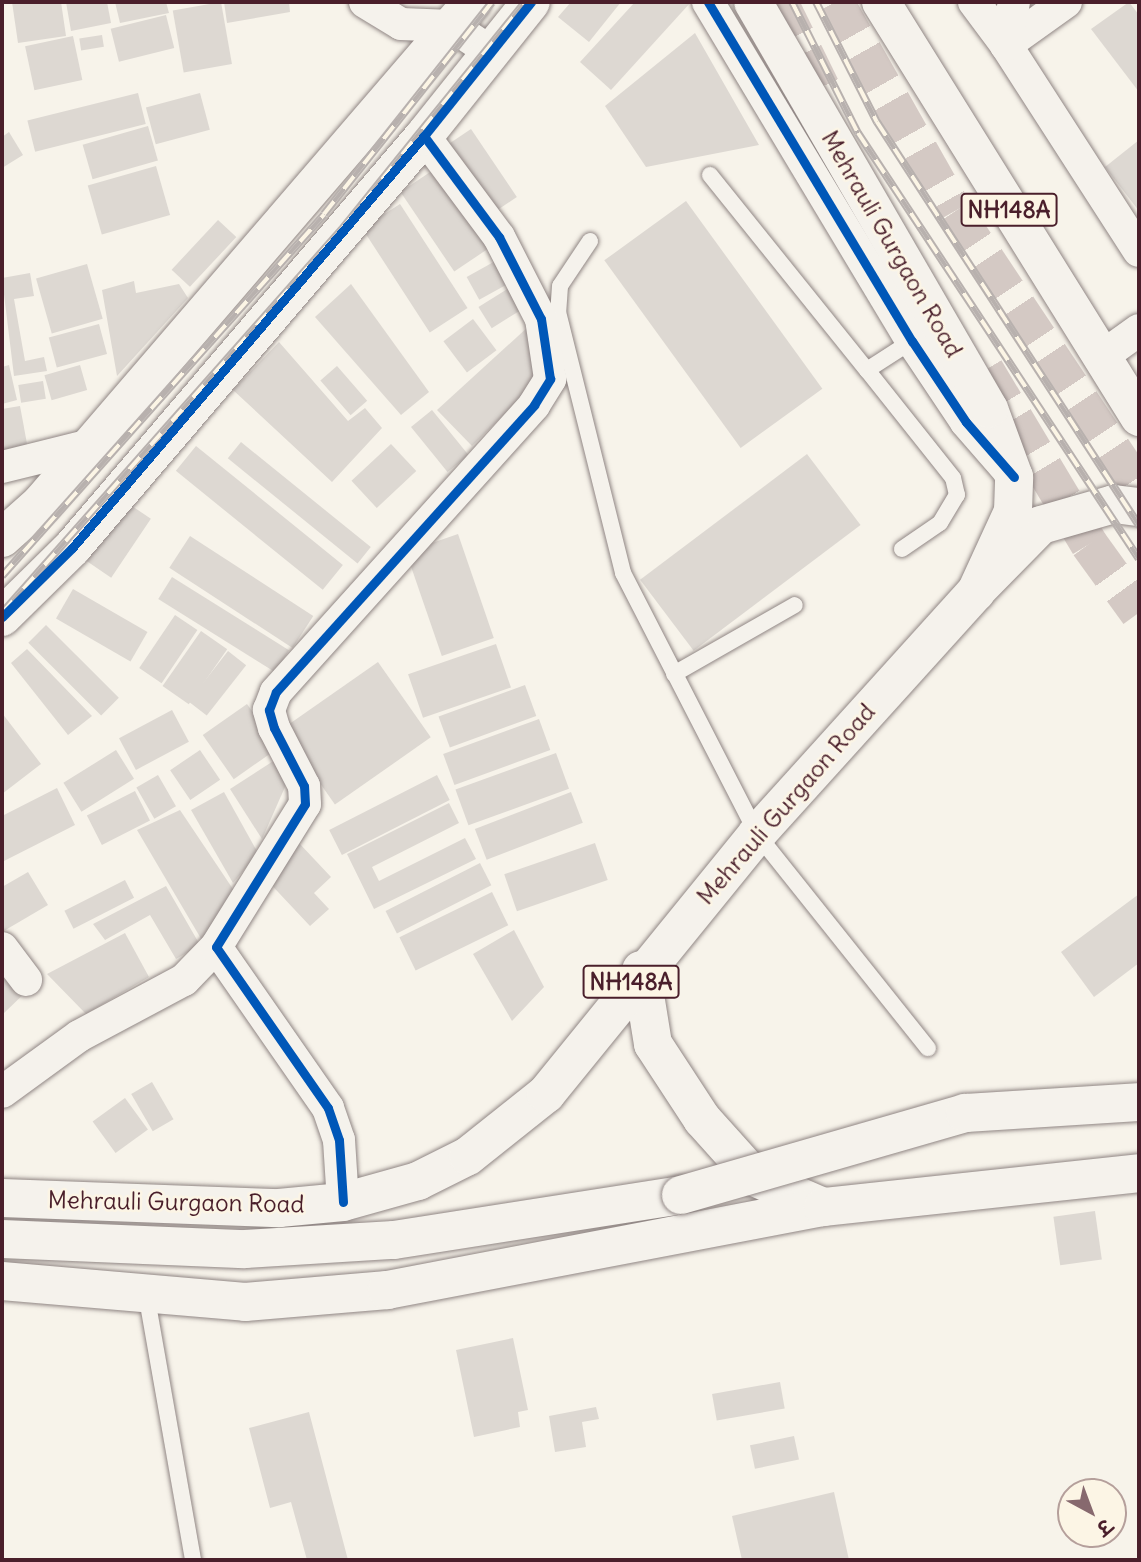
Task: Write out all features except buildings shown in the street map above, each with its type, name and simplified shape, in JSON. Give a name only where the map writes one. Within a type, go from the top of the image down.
[{"type":"main road","points":[[2,617],[72,548],[425,136],[531,2]]},
{"type":"main road","name":"Mehrauli Gurgaon Road","points":[[2,1198],[279,1208],[343,1202],[418,1181],[468,1156],[546,1094],[641,970],[757,834],[975,592],[1013,511],[1014,477],[989,409],[753,2]]},
{"type":"main road","name":"NH148A","points":[[881,2],[1139,417]]},
{"type":"main road","points":[[2,538],[91,445],[462,14]]},
{"type":"main road","points":[[975,592],[1041,525],[1114,504],[1139,507]]},
{"type":"main road","points":[[641,970],[653,1044],[702,1119],[754,1177],[823,1208]]},
{"type":"main road","points":[[2,1239],[245,1249],[367,1241],[681,1195],[965,1113],[1139,1101]]},
{"type":"main road","points":[[2,1281],[245,1303],[387,1290],[823,1208],[1139,1173]]},
{"type":"street","points":[[365,2],[401,24],[462,14],[491,52]]},
{"type":"street","points":[[708,2],[912,341],[966,422],[1014,477]]},
{"type":"street","points":[[974,2],[1006,45],[1139,251]]},
{"type":"street","points":[[1006,45],[1014,2]]},
{"type":"street","points":[[1006,45],[1066,2]]},
{"type":"street","points":[[2,1092],[79,1036],[184,980],[216,947],[305,804],[304,786],[274,728],[269,710],[276,692],[534,405],[550,379],[541,319],[499,237],[425,136]]},
{"type":"street","points":[[1100,358],[1139,330]]},
{"type":"street","points":[[2,467],[91,445]]},
{"type":"street","points":[[216,947],[328,1108],[339,1140],[343,1202]]},
{"type":"street","points":[[2,948],[26,980]]},
{"type":"lane","points":[[710,175],[953,478],[957,495],[940,523],[902,549]]},
{"type":"lane","points":[[590,241],[560,286],[558,312],[623,573],[757,834],[928,1048]]},
{"type":"lane","points":[[867,370],[912,341]]},
{"type":"lane","points":[[674,674],[795,605]]},
{"type":"lane","points":[[146,1293],[193,1560]]},
{"type":"tunnel","points":[[779,2],[824,94]]},
{"type":"tunnel","points":[[835,2],[954,212],[1139,489]]},
{"type":"tunnel","points":[[985,370],[1089,544],[1139,613]]},
{"type":"railway","points":[[2,576],[324,214],[492,2]]},
{"type":"railway","points":[[2,613],[342,229],[525,2]]},
{"type":"railway","points":[[792,2],[858,133],[1139,559]]},
{"type":"railway","points":[[816,2],[877,122],[1139,526]]},
{"type":"cycle path","points":[[2,617],[72,548],[424,136],[531,2]]},
{"type":"cycle path","points":[[708,2],[912,341],[966,422],[1014,477]]},
{"type":"cycle path","points":[[343,1202],[339,1140],[328,1108],[216,947],[305,804],[304,786],[274,728],[269,710],[276,692],[534,405],[550,379],[541,319],[499,237],[424,136]]}]
